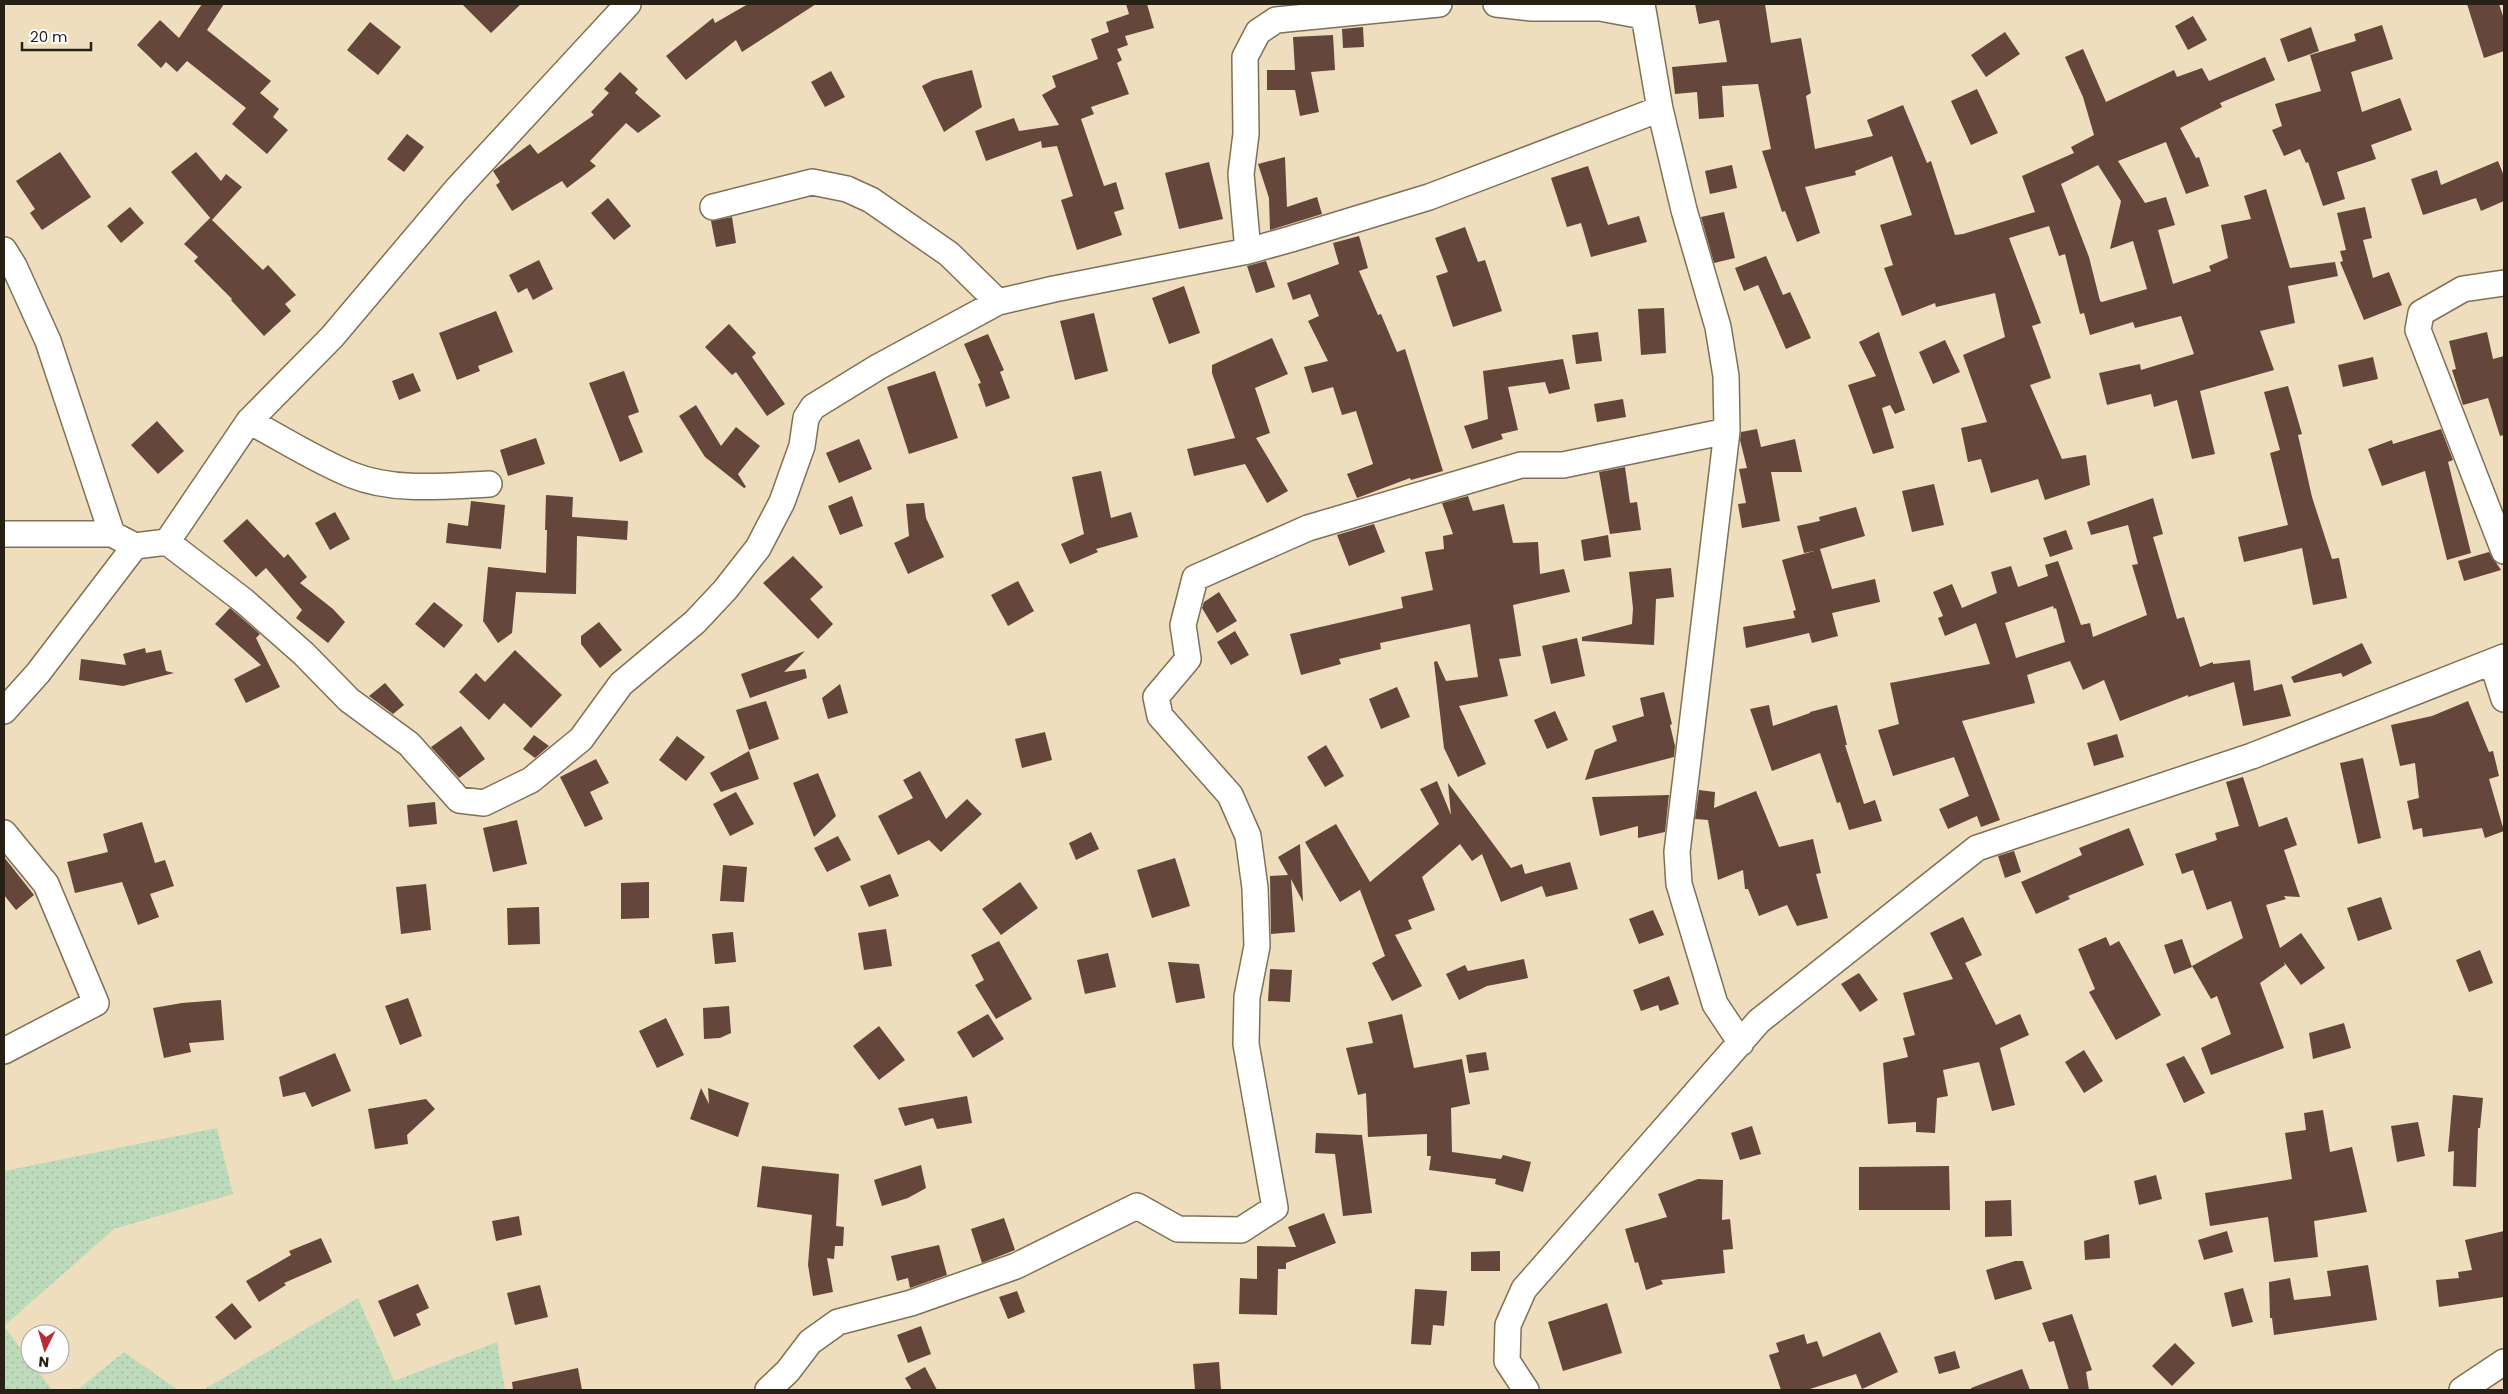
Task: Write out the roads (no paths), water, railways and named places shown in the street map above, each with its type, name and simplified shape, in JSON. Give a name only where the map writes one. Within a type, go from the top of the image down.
[{"type":"street","points":[[167,542],[249,421],[332,337],[456,190],[628,4]]},
{"type":"street","points":[[1248,251],[1241,174],[1246,134],[1245,57],[1258,32],[1276,20],[1439,4]]},
{"type":"street","points":[[1496,4],[1532,8],[1643,10],[1660,109],[1684,210],[1718,327],[1726,376],[1726,431],[1677,852],[1679,884],[1716,1004],[1741,1043]]},
{"type":"street","points":[[4,534],[112,534],[135,546],[167,542],[244,602],[304,654],[349,700],[409,744],[459,800],[484,803],[531,780],[581,740],[621,684],[695,622],[725,590],[758,548],[782,502],[802,446],[806,418],[813,407],[878,367],[998,302],[1054,289],[1248,251],[1429,197],[1660,109]]},
{"type":"street","points":[[713,207],[812,182],[847,189],[871,200],[949,254],[998,302]]},
{"type":"street","points":[[4,250],[14,266],[48,341],[112,534]]},
{"type":"street","points":[[2504,283],[2463,289],[2421,314],[2418,330],[2504,551]]},
{"type":"street","points":[[249,421],[352,475],[389,484],[434,486],[489,484]]},
{"type":"street","points":[[768,1390],[788,1371],[810,1342],[838,1322],[911,1303],[1016,1266],[1137,1206],[1178,1229],[1241,1230],[1275,1208],[1246,1044],[1247,997],[1257,946],[1256,888],[1248,836],[1230,795],[1160,716],[1156,697],[1188,659],[1183,626],[1195,578],[1308,528],[1521,465],[1563,466],[1726,431]]},
{"type":"street","points":[[4,710],[38,674],[135,546]]},
{"type":"street","points":[[1526,1390],[1507,1361],[1508,1325],[1524,1288],[1759,1021],[1786,997],[1977,848],[2252,756],[2498,659],[2504,700]]},
{"type":"street","points":[[4,833],[46,884],[96,1004],[4,1051]]},
{"type":"street","points":[[2462,1390],[2504,1362]]}]
